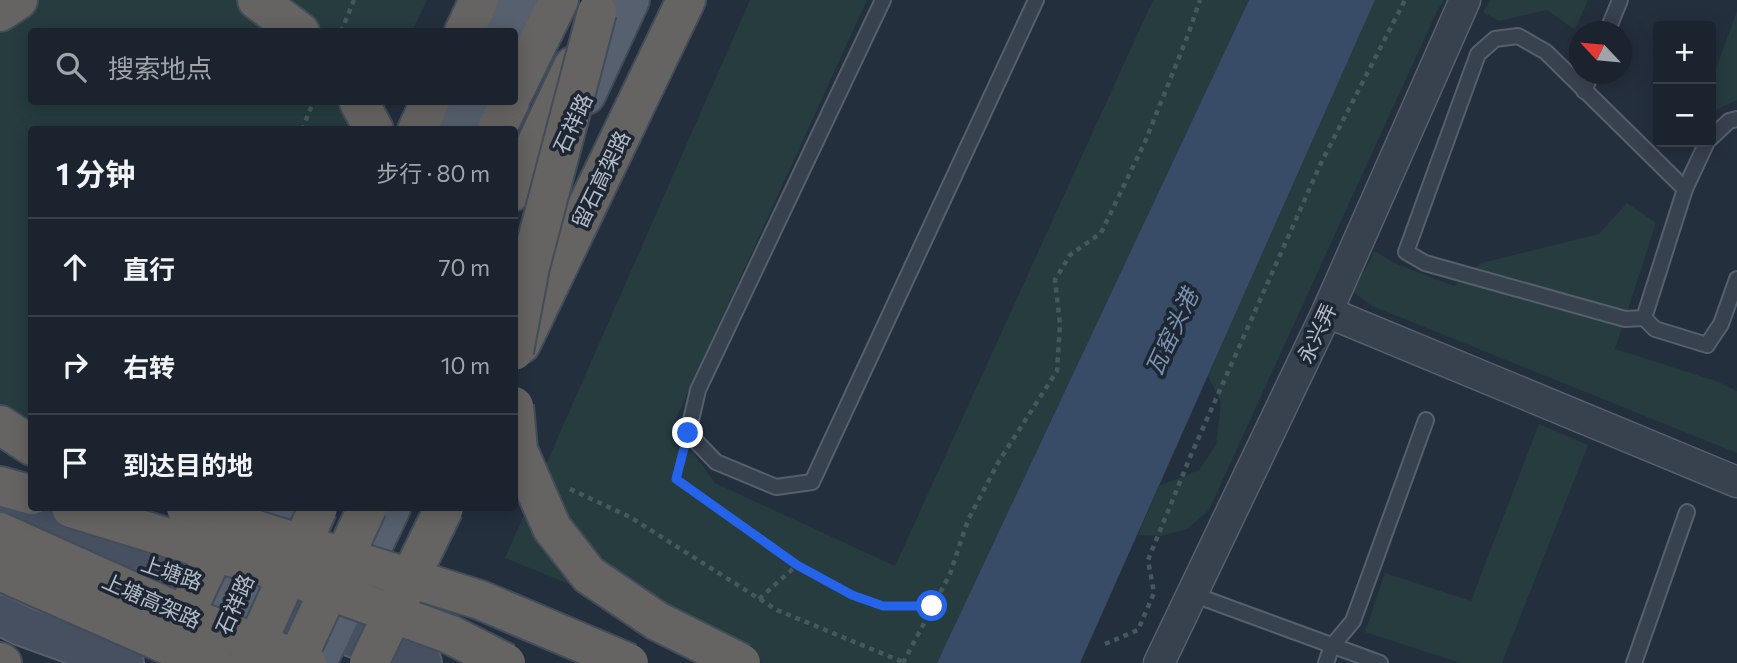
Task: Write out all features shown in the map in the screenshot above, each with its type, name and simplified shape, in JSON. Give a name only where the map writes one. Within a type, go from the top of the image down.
[{"type":"highway","points":[[0,12],[18,0]]},
{"type":"highway","points":[[257,0],[295,28]]},
{"type":"highway","points":[[466,28],[479,0]]},
{"type":"highway","points":[[518,84],[559,0]]},
{"type":"highway","name":"留石高架路","points":[[518,351],[686,0]]},
{"type":"highway","points":[[518,183],[610,4]]},
{"type":"highway","points":[[518,330],[530,267],[610,4]]},
{"type":"highway","points":[[361,105],[372,126]]},
{"type":"highway","points":[[419,126],[429,105]]},
{"type":"highway","points":[[498,126],[508,105]]},
{"type":"highway","points":[[0,425],[28,443]]},
{"type":"highway","points":[[518,450],[552,528],[589,575],[657,621],[741,663]]},
{"type":"highway","points":[[0,486],[28,494]]},
{"type":"highway","points":[[81,511],[264,567],[449,634],[506,663]]},
{"type":"highway","points":[[196,511],[480,600],[629,663]]},
{"type":"highway","points":[[162,663],[235,511]]},
{"type":"highway","points":[[248,663],[317,511]]},
{"type":"highway","points":[[295,663],[366,511]]},
{"type":"highway","points":[[369,663],[443,511]]},
{"type":"highway","name":"上塘高架路","points":[[0,532],[191,618],[307,663]]},
{"type":"highway","name":"上塘高架路","points":[[0,571],[214,663]]},
{"type":"main road","points":[[506,28],[519,0]]},
{"type":"main road","name":"石祥路","points":[[518,236],[610,4]]},
{"type":"main road","points":[[459,126],[469,105]]},
{"type":"main road","name":"上塘路","points":[[0,511],[237,594],[325,647],[422,663]]},
{"type":"main road","name":"石祥路","points":[[208,663],[277,511]]},
{"type":"main road","points":[[325,647],[390,511]]},
{"type":"main road","points":[[0,615],[22,626],[124,663]]},
{"type":"street","name":"永兴弄","points":[[1159,663],[1327,312],[1465,0]]},
{"type":"street","points":[[1327,312],[1737,482]]},
{"type":"lane","points":[[883,0],[698,390],[688,433],[716,462],[776,487],[812,482],[1036,0]]},
{"type":"lane","points":[[1612,21],[1620,0]]},
{"type":"lane","points":[[1685,189],[1546,52],[1518,36],[1495,39],[1478,54],[1406,252],[1425,263],[1625,319],[1644,318],[1655,329],[1707,345],[1721,324],[1737,279]]},
{"type":"lane","points":[[1584,91],[1587,84]]},
{"type":"lane","points":[[1716,133],[1729,121],[1737,119]]},
{"type":"lane","points":[[1644,318],[1685,189],[1706,147]]},
{"type":"lane","points":[[1326,663],[1332,646],[1353,621],[1426,420]]},
{"type":"lane","points":[[1634,663],[1687,512]]},
{"type":"lane","points":[[1192,594],[1380,663]]},
{"type":"path","points":[[343,28],[354,0]]},
{"type":"path","points":[[559,485],[630,517],[777,610],[903,663],[950,574],[968,520],[993,473],[1057,370],[1060,324],[1055,280],[1070,255],[1101,233],[1145,142],[1200,0]]},
{"type":"path","points":[[1105,644],[1138,630],[1154,593],[1148,560],[1191,455],[1321,163],[1405,0]]},
{"type":"path","points":[[304,126],[312,105]]},
{"type":"path","points":[[688,433],[676,479],[797,565],[852,595],[883,606],[932,606]]},
{"type":"path","points":[[760,599],[797,565]]},
{"type":"green space","points":[[0,0],[427,0],[413,28],[28,28],[28,105],[379,105],[368,126],[28,126],[28,446],[0,440]]},
{"type":"green space","points":[[750,0],[867,0],[673,425],[715,483],[895,566],[1153,0],[1249,0],[937,663],[764,663],[505,558]]},
{"type":"green space","points":[[1375,0],[1444,0],[1209,510],[1187,529],[1161,536],[1138,535],[1159,486],[1199,470],[1216,445],[1221,402],[1208,376]]},
{"type":"green space","points":[[1491,0],[1588,0],[1579,21],[1569,21],[1569,26],[1547,10],[1499,21],[1483,12]]},
{"type":"green space","points":[[1737,11],[1737,100],[1716,110],[1716,68]]},
{"type":"green space","points":[[1627,203],[1656,223],[1615,349],[1716,381],[1737,391],[1737,453],[1372,306],[1353,292],[1375,251],[1394,263],[1454,286],[1481,263],[1599,234]]},
{"type":"green space","points":[[1539,424],[1588,445],[1502,663],[1461,663],[1365,632],[1385,573],[1471,601]]},
{"type":"water","name":"瓦窑头港","points":[[1249,0],[1375,0],[1080,663],[937,663]]},
{"type":"route","points":[[688,433],[676,479],[797,565],[852,595],[883,606],[932,606]]}]
